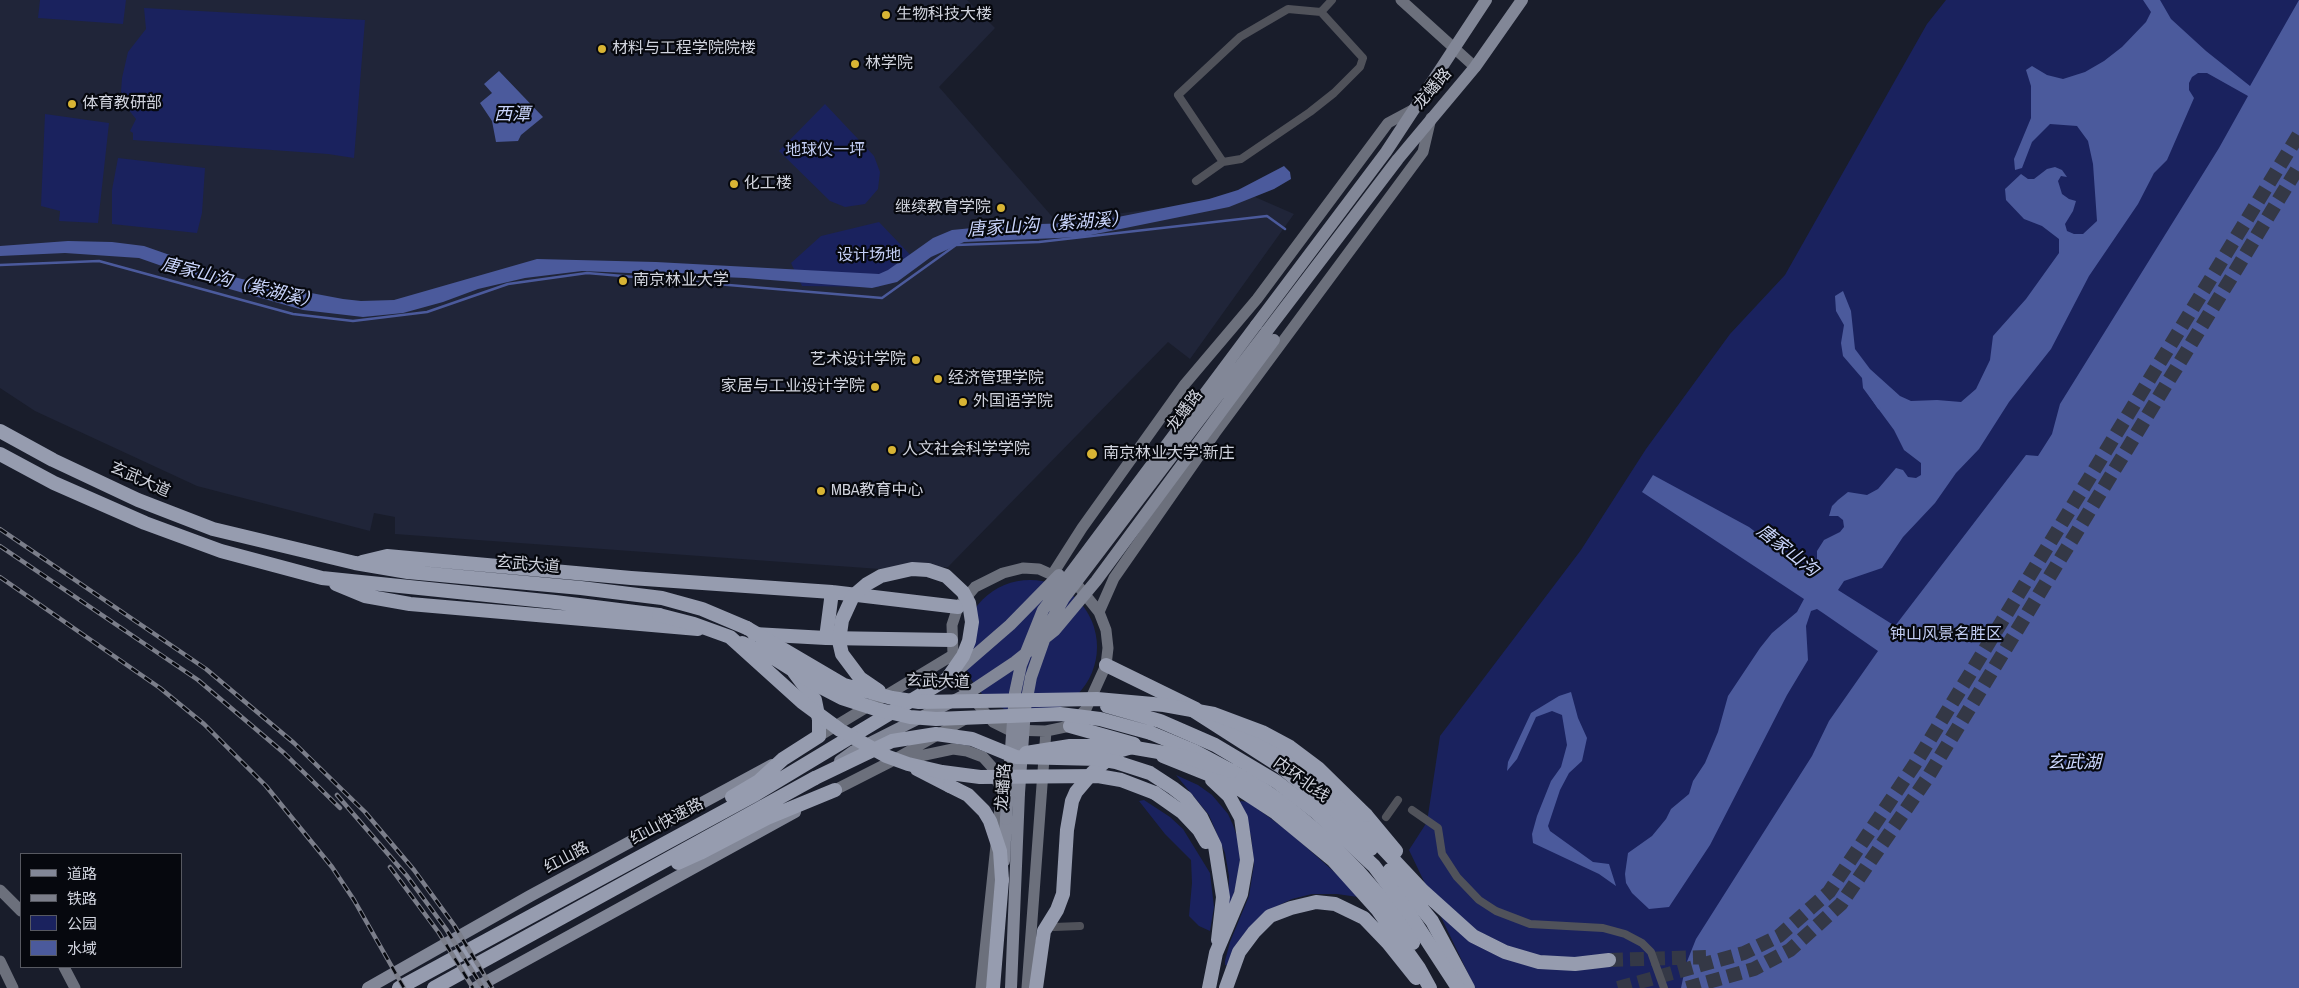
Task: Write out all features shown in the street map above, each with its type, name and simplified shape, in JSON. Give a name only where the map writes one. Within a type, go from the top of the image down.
[{"type":"highway","name":"玄武大道","points":[[0,431],[53,460],[138,500],[213,529],[355,563],[408,572],[581,588],[681,603],[747,628],[844,685],[892,698],[919,702],[1055,698]]},
{"type":"highway","points":[[0,454],[54,483],[145,523],[221,551],[322,578],[365,596],[410,604],[733,635],[951,640]]},
{"type":"highway","points":[[355,563],[387,556],[631,578],[832,592],[958,607]]},
{"type":"highway","points":[[892,698],[860,678],[846,660],[840,646],[840,630],[846,608],[860,590],[881,576],[912,569],[928,570],[946,576],[963,592],[969,603],[972,622],[970,641],[963,656],[947,679]]},
{"type":"highway","points":[[322,578],[555,602],[659,615],[733,635],[780,659],[799,676],[815,700],[819,720],[819,736],[783,759],[759,781],[618,868]]},
{"type":"highway","points":[[826,638],[832,592]]},
{"type":"highway","points":[[733,635],[802,702],[840,730],[886,756],[908,764],[942,772],[980,777],[1081,775],[1109,778],[1144,788],[1168,801],[1195,808],[1208,828],[1215,846],[1223,897],[1216,953],[1209,988]]},
{"type":"highway","points":[[733,635],[842,698],[876,709],[910,717],[936,719],[1051,714],[1084,716],[1127,725],[1151,733],[1194,751],[1232,771]]},
{"type":"highway","points":[[1106,665],[1172,696],[1287,756],[1314,775],[1423,892],[1473,936],[1505,952],[1539,962],[1609,960]]},
{"type":"highway","name":"红山快速路","points":[[399,988],[756,794],[947,679]]},
{"type":"highway","points":[[1172,696],[1280,766],[1338,815],[1408,890],[1432,921],[1468,988]]},
{"type":"highway","points":[[1055,698],[1120,701],[1199,710],[1274,738],[1305,758],[1332,780],[1400,855],[1423,892]]},
{"type":"highway","name":"内环北线","points":[[1055,698],[1108,707],[1160,721],[1215,745],[1277,782],[1317,813],[1374,866],[1409,913],[1458,988]]},
{"type":"highway","points":[[1070,726],[1232,771]]},
{"type":"highway","name":"红山快速路","points":[[434,988],[624,885],[757,809],[815,778],[892,741],[925,735],[961,736],[1016,757],[1099,759],[1116,762],[1150,773],[1174,788],[1184,805]]},
{"type":"highway","points":[[1016,757],[1034,750],[1070,746],[1102,745],[1145,748],[1230,783],[1261,803],[1333,860],[1377,909],[1419,968],[1431,981]]},
{"type":"highway","points":[[1036,988],[1044,931],[1057,910],[1063,894],[1067,830],[1070,810],[1076,792],[1093,772],[1118,751],[1129,747],[1145,748]]},
{"type":"highway","points":[[908,764],[968,795],[984,811],[994,830],[1000,852],[1002,880],[993,988]]},
{"type":"highway","name":"内环北线","points":[[1232,771],[1254,783],[1283,803],[1326,838],[1387,904],[1431,981],[1440,988]]},
{"type":"highway","points":[[1201,772],[1224,789],[1230,796],[1241,818],[1246,845],[1245,876],[1241,894],[1216,953]]},
{"type":"highway","points":[[624,885],[700,854],[767,818],[835,790]]},
{"type":"highway","points":[[1226,988],[1239,952],[1254,932],[1270,916],[1291,908],[1316,902],[1335,904],[1364,918],[1388,943],[1424,988]]},
{"type":"main road","points":[[1401,0],[1474,67]]},
{"type":"main road","name":"龙蟠路","points":[[999,988],[1014,703],[1021,665],[1036,625],[1055,592],[1394,141],[1486,0]]},
{"type":"main road","name":"龙蟠路","points":[[1010,988],[1025,709],[1037,654],[1050,623],[1064,598],[1123,520],[1431,116],[1474,67],[1522,0]]},
{"type":"main road","points":[[1052,575],[1082,528],[1185,384],[1257,299],[1388,123],[1416,108]]},
{"type":"main road","points":[[1099,612],[1114,578],[1215,433],[1423,152],[1431,116]]},
{"type":"main road","points":[[947,679],[1010,625],[1085,546],[1250,322],[1257,299]]},
{"type":"main road","points":[[815,778],[854,751],[967,694],[1015,662],[1055,630],[1096,581],[1274,340],[1290,330]]},
{"type":"main road","points":[[1024,568],[1039,569],[1052,575],[1079,587],[1092,600],[1099,612],[1107,639],[1106,665],[1086,709],[1070,726],[1046,731],[1009,730],[993,722],[980,710],[958,682],[951,640],[952,625],[958,607],[976,587],[1003,573],[1024,568]]},
{"type":"main road","points":[[819,736],[953,655]]},
{"type":"main road","points":[[475,988],[835,790],[890,762],[980,710]]},
{"type":"main road","name":"龙蟠路","points":[[981,988],[1000,799],[1009,730]]},
{"type":"main road","points":[[1027,988],[1046,731]]},
{"type":"main road","points":[[890,762],[945,750],[967,751],[982,757],[992,767],[997,779],[1000,799]]},
{"type":"main road","name":"红山路","points":[[368,988],[530,896],[783,759]]},
{"type":"main road","points":[[0,890],[20,910]]},
{"type":"main road","points":[[0,961],[13,988]]},
{"type":"main road","points":[[65,968],[75,988]]},
{"type":"street","points":[[1321,12],[1332,0]]},
{"type":"street","points":[[1196,181],[1222,162],[1241,159],[1310,112],[1334,93],[1360,67],[1363,58],[1321,12],[1288,9],[1240,36],[1178,95],[1222,162]]},
{"type":"street","points":[[1386,817],[1398,800]]},
{"type":"street","points":[[1412,810],[1438,828],[1442,854],[1457,877],[1479,900],[1496,912],[1530,924],[1603,928],[1626,934],[1642,943],[1651,952],[1664,988]]},
{"type":"street","points":[[1054,927],[1080,926]]},
{"type":"shaded area","name":"南京林业大学","points":[[0,0],[967,0],[995,28],[939,87],[1056,221],[1255,197],[1294,214],[1190,359],[1168,342],[948,567],[880,569],[395,534],[395,517],[374,513],[370,531],[197,486],[35,411],[0,388]]},
{"type":"green space","points":[[40,0],[126,0],[123,24],[38,18]]},
{"type":"green space","name":"钟山风景名胜区","points":[[1946,0],[2299,0],[2299,988],[1475,988],[1409,850],[1427,822],[1440,736],[1581,550],[1646,449],[1730,334],[1785,275],[1927,24]]},
{"type":"green space","points":[[144,8],[365,20],[354,158],[328,154],[133,140],[133,133],[130,131],[136,119],[128,109],[121,92],[122,78],[128,52],[146,29]]},
{"type":"green space","name":"地球仪一坪","points":[[825,104],[874,156],[880,172],[878,189],[865,204],[845,207],[830,201],[779,151]]},
{"type":"green space","points":[[45,114],[109,123],[98,223],[59,221],[60,211],[41,206]]},
{"type":"green space","points":[[118,158],[205,168],[202,213],[197,233],[112,224],[112,190]]},
{"type":"green space","name":"设计场地","points":[[879,222],[919,264],[878,287],[802,286],[791,263],[821,236]]},
{"type":"green space","points":[[1030,580],[1055,585],[1077,600],[1092,622],[1097,647],[1092,672],[1077,694],[1055,709],[1030,714],[1005,709],[983,694],[968,672],[963,647],[968,622],[983,600],[1005,585]]},
{"type":"green space","points":[[1176,775],[1198,785],[1212,795],[1228,814],[1233,825],[1238,839],[1240,859],[1238,880],[1228,912],[1229,876],[1225,853],[1209,815]]},
{"type":"green space","points":[[1144,800],[1170,817],[1183,829],[1210,873],[1214,907],[1210,931],[1199,926],[1189,916],[1192,883],[1191,860],[1165,834],[1139,801]]},
{"type":"green space","points":[[1241,801],[1248,802],[1288,831],[1340,877],[1358,897],[1337,894],[1312,894],[1292,899],[1273,908],[1244,934],[1236,946],[1230,966],[1225,965],[1225,961],[1230,942],[1249,896],[1254,864],[1251,836],[1239,803]]},
{"type":"water","name":"玄武湖","points":[[2143,0],[2160,0],[2171,19],[2206,51],[2250,86],[2299,0],[2299,988],[1681,988],[1686,964],[1696,939],[1812,756],[1829,721],[1878,651],[1817,609],[1811,611],[1806,626],[1808,660],[1787,695],[1710,845],[1669,907],[1649,909],[1632,893],[1626,883],[1625,874],[1628,853],[1652,836],[1666,819],[1671,809],[1689,794],[1693,781],[1705,763],[1718,732],[1728,696],[1760,648],[1772,633],[1797,612],[1804,599],[1642,492],[1653,475],[1749,527],[1809,573],[1817,565],[1817,551],[1824,540],[1840,532],[1844,527],[1843,520],[1838,516],[1829,516],[1832,506],[1838,500],[1848,492],[1867,495],[1878,489],[1896,468],[1903,470],[1908,477],[1916,478],[1921,475],[1921,463],[1904,450],[1894,430],[1863,388],[1862,378],[1843,356],[1841,343],[1844,325],[1836,311],[1835,296],[1843,291],[1851,311],[1855,349],[1870,369],[1900,396],[1911,401],[1937,400],[1961,402],[1976,389],[1990,360],[1993,336],[2026,299],[2059,253],[2059,239],[2042,226],[2024,219],[2006,200],[2005,189],[2021,174],[2028,179],[2034,179],[2047,169],[2055,167],[2062,170],[2067,177],[2061,176],[2058,181],[2062,194],[2076,201],[2073,211],[2065,224],[2067,231],[2074,234],[2083,234],[2097,221],[2093,164],[2088,141],[2077,126],[2050,124],[2032,142],[2022,168],[2015,170],[2014,159],[2031,118],[2031,86],[2026,70],[2032,66],[2047,75],[2063,79],[2085,72],[2104,61],[2122,47],[2146,22],[2151,12]],"holes":[[[2198,73],[2207,73],[2248,96],[2219,148],[2060,404],[2052,434],[2038,456],[2026,455],[1895,626],[1838,590],[1844,581],[1882,568],[1903,537],[1935,503],[1956,473],[1979,449],[2009,402],[2051,349],[2089,276],[2138,204],[2154,173],[2167,160],[2194,98],[2189,90],[2189,83],[2192,77]]]},
{"type":"water","name":"西潭","points":[[499,71],[543,117],[521,135],[518,141],[496,142],[492,121],[480,103],[492,93],[484,84]]},
{"type":"water","points":[[1284,166],[1290,172],[1291,179],[1274,189],[1229,207],[1081,237],[964,242],[931,257],[897,282],[872,288],[745,278],[582,271],[525,278],[478,289],[443,302],[403,313],[363,317],[303,310],[219,286],[139,258],[65,253],[0,256],[0,246],[68,241],[112,242],[144,246],[230,276],[258,283],[361,301],[394,300],[537,259],[656,262],[879,274],[888,270],[933,238],[952,230],[1003,225],[1076,223],[1118,217],[1209,199],[1238,190]]},
{"type":"water","points":[[1571,692],[1578,718],[1587,738],[1582,761],[1569,773],[1560,790],[1548,826],[1550,831],[1593,862],[1609,864],[1616,886],[1599,874],[1533,843],[1532,834],[1537,816],[1551,781],[1561,767],[1567,745],[1562,715],[1552,711],[1536,717],[1517,759],[1507,771],[1508,762],[1531,713],[1559,696]]},
{"type":"waterway","name":"唐家山沟（紫湖溪）","points":[[0,265],[99,261],[293,314],[353,321],[427,312],[508,284],[587,273],[882,298],[956,245],[1039,242],[1267,216],[1285,229]]},
{"type":"waterway","points":[[1871,396],[1879,408]]},
{"type":"tunnel","points":[[1618,988],[1744,953],[1779,936],[1829,892],[1915,764],[2299,134]]},
{"type":"tunnel","points":[[1687,988],[1754,969],[1790,950],[1841,904],[1926,780],[2299,166]]},
{"type":"tunnel","points":[[1609,960],[1706,957]]},
{"type":"railway","points":[[0,529],[206,669],[294,743],[365,812],[414,870],[454,925],[492,988]]},
{"type":"railway","points":[[0,546],[198,680],[284,753],[340,808]]},
{"type":"railway","points":[[0,577],[160,688],[204,724],[266,786],[332,867],[354,900],[404,988]]},
{"type":"railway","points":[[337,795],[407,876],[446,929],[483,988]]},
{"type":"railway","points":[[390,867],[439,933],[473,988]]},
{"type":"place","name":"生物科技大楼","points":[[886,15]]},
{"type":"place","name":"材料与工程学院院楼","points":[[602,49]]},
{"type":"place","name":"林学院","points":[[855,64]]},
{"type":"place","name":"体育教研部","points":[[72,104]]},
{"type":"place","name":"化工楼","points":[[734,184]]},
{"type":"place","name":"继续教育学院","points":[[1001,208]]},
{"type":"place","name":"南京林业大学","points":[[623,281]]},
{"type":"place","name":"艺术设计学院","points":[[916,360]]},
{"type":"place","name":"经济管理学院","points":[[938,379]]},
{"type":"place","name":"家居与工业设计学院","points":[[875,387]]},
{"type":"place","name":"外国语学院","points":[[963,402]]},
{"type":"place","name":"人文社会科学学院","points":[[892,450]]},
{"type":"place","name":"南京林业大学·新庄","points":[[1092,454]]},
{"type":"place","name":"MBA教育中心","points":[[821,491]]},
{"type":"water label","name":"唐家山沟","points":[[1787,551]]}]
